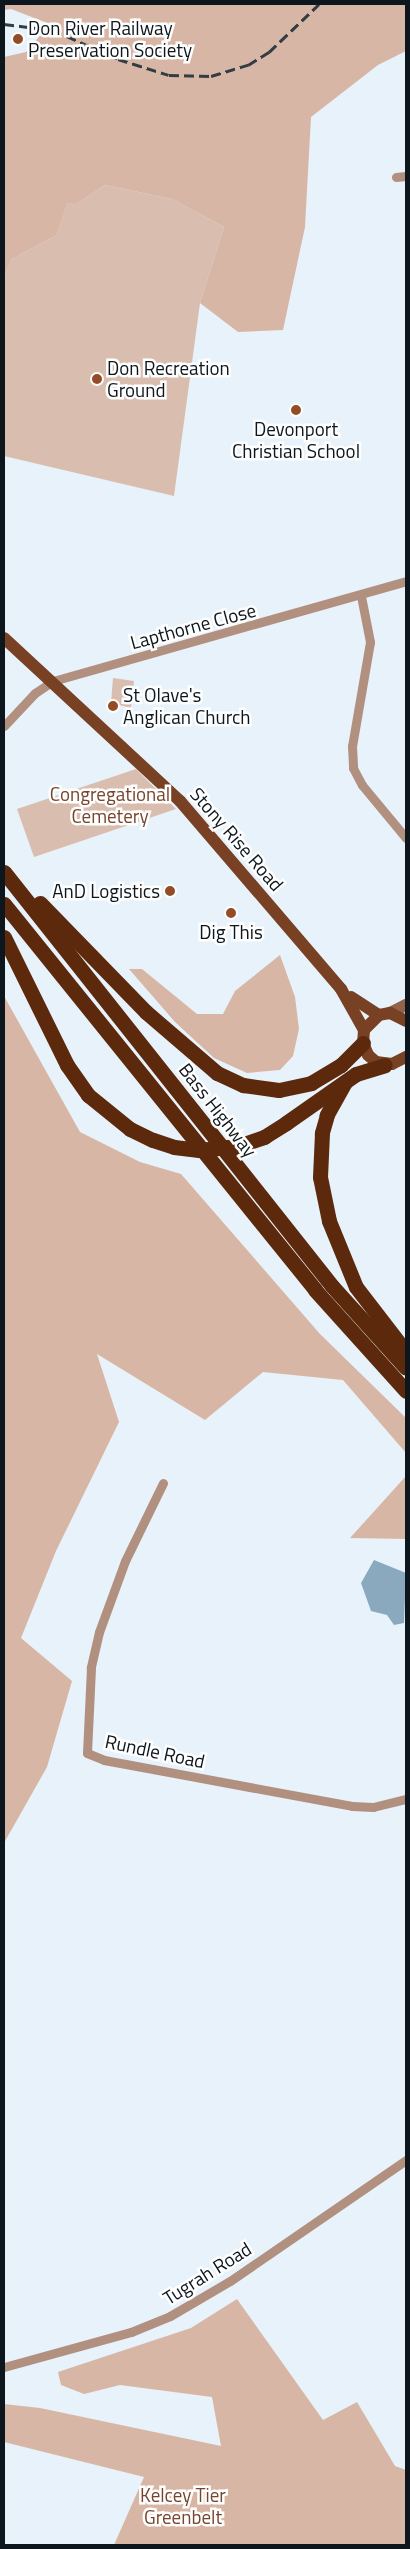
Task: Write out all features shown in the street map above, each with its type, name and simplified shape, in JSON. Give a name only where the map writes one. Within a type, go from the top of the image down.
[{"type":"highway","points":[[4,864],[88,955],[146,1012],[217,1073],[258,1088],[296,1087],[325,1077],[363,1036]]},
{"type":"highway","name":"Bass Highway","points":[[4,872],[332,1286],[406,1368]]},
{"type":"highway","name":"Bass Highway","points":[[4,904],[308,1282],[406,1391]]},
{"type":"highway","points":[[4,937],[67,1065],[88,1095],[130,1129],[174,1147],[199,1150],[238,1146],[264,1137],[345,1082],[370,1068],[389,1064]]},
{"type":"highway","points":[[345,1082],[327,1115],[322,1133],[320,1177],[329,1221],[356,1287],[406,1352]]},
{"type":"main road","name":"Stony Rise Road","points":[[4,638],[53,681],[180,801],[341,989],[363,1008],[406,1021]]},
{"type":"main road","name":"Stony Rise Road","points":[[341,989],[363,1036],[368,1055],[389,1064]]},
{"type":"main road","points":[[363,1036],[385,1014],[406,1005]]},
{"type":"main road","points":[[389,1064],[406,1058]]},
{"type":"main road","points":[[389,1064],[406,1072]]},
{"type":"street","points":[[396,176],[406,176]]},
{"type":"street","name":"Lapthorne Close","points":[[4,726],[35,693],[53,681],[361,596],[406,581]]},
{"type":"street","points":[[361,596],[370,642],[352,746],[353,768],[362,785],[406,838]]},
{"type":"street","name":"Rundle Road","points":[[163,1484],[125,1561],[99,1632],[91,1668],[87,1753],[104,1760],[352,1806],[373,1807],[406,1799]]},
{"type":"street","name":"Tugrah Road","points":[[4,2367],[131,2332],[170,2316],[230,2281],[406,2160]]},
{"type":"green space","points":[[4,4],[406,4],[406,51],[378,65],[311,117],[305,227],[283,330],[238,332],[200,303],[224,227],[172,199],[105,185],[78,203],[67,203],[57,235],[12,259],[4,276],[4,57],[26,52],[50,24],[11,9],[4,10]]},
{"type":"green space","name":"Don Recreation Ground","points":[[105,185],[172,199],[224,227],[200,303],[174,496],[4,456],[4,276],[12,259],[57,235],[67,202],[78,203]]},
{"type":"green space","points":[[113,678],[134,681],[131,708],[111,703]]},
{"type":"green space","name":"Congregational Cemetery","points":[[136,769],[176,809],[34,857],[17,809]]},
{"type":"green space","points":[[280,955],[295,997],[299,1029],[293,1056],[280,1070],[247,1073],[214,1058],[175,1022],[129,969],[142,969],[197,1014],[223,1014],[235,991]]},
{"type":"green space","points":[[4,996],[80,1132],[140,1162],[181,1174],[320,1334],[406,1418],[406,1453],[343,1380],[263,1372],[205,1420],[97,1354],[119,1422],[56,1551],[21,1638],[72,1681],[47,1767],[4,1843]]},
{"type":"green space","points":[[406,1476],[406,1539],[350,1538]]},
{"type":"green space","name":"Kelcey Tier Greenbelt","points":[[237,2299],[323,2420],[357,2402],[395,2466],[406,2470],[406,2545],[114,2545],[144,2477],[4,2442],[4,2404],[40,2408],[221,2446],[212,2397],[120,2385],[84,2394],[61,2385],[58,2372],[191,2328]]},
{"type":"water","points":[[374,1560],[406,1573],[404,1623],[394,1625],[387,1615],[371,1611],[361,1583]]},
{"type":"railway","points":[[4,24],[53,30],[118,59],[169,75],[211,76],[248,65],[269,52],[319,4]]},
{"type":"place","name":"Don River Railway Preservation Society","points":[[18,39]]},
{"type":"place","name":"Don Recreation Ground","points":[[97,379]]},
{"type":"place","name":"Devonport Christian School","points":[[296,410]]},
{"type":"place","name":"St Olave's Anglican Church","points":[[113,706]]},
{"type":"place","name":"AnD Logistics","points":[[170,891]]},
{"type":"place","name":"Dig This","points":[[231,913]]}]
